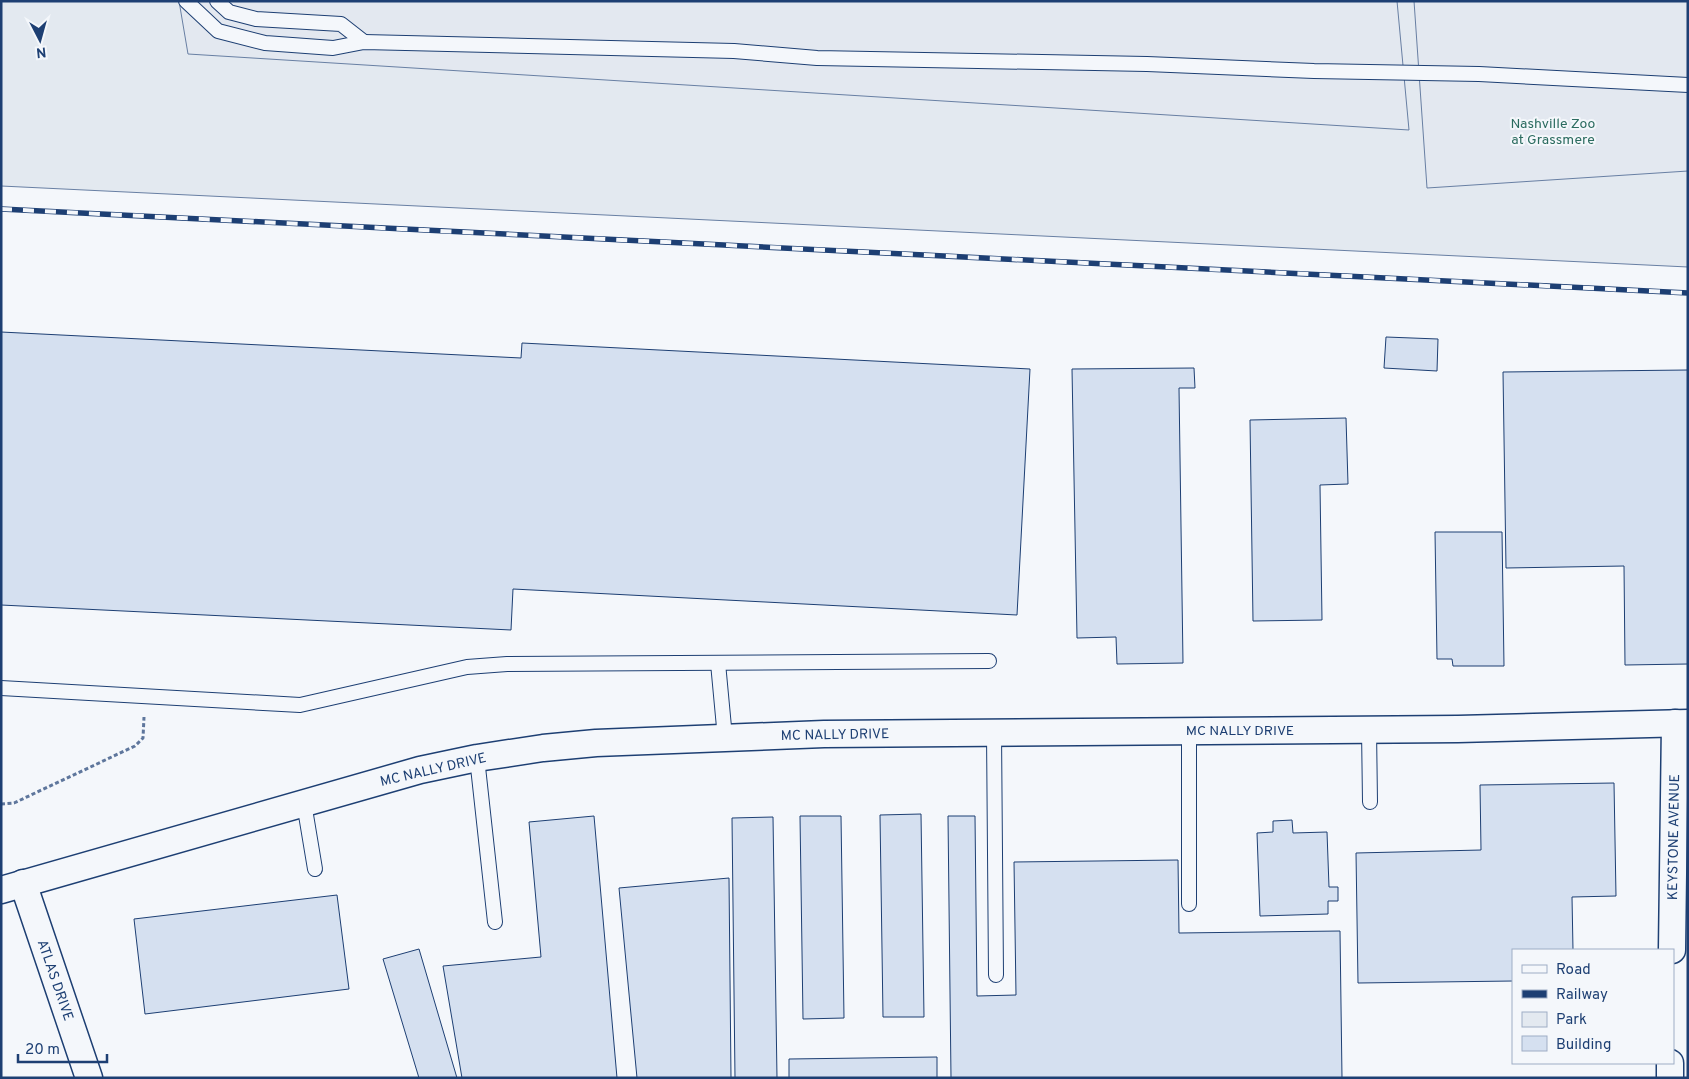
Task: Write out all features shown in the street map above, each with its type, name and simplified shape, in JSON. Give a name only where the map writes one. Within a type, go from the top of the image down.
[{"type":"street","name":"MC NALLY DRIVE","points":[[12,887],[420,770],[477,758],[544,748],[596,743],[824,734],[1369,729],[1681,723]]},
{"type":"street","name":"KEYSTONE AVENUE","points":[[1672,949],[1681,723]]},
{"type":"street","name":"ATLAS DRIVE","points":[[12,887],[88,1078]]},
{"type":"street","points":[[1670,1064],[1670,1078]]},
{"type":"lane","points":[[186,1],[218,31],[266,43],[333,48],[364,42],[734,51],[817,58],[1147,64],[1479,74],[1688,85]]},
{"type":"lane","points":[[217,1],[229,12],[256,19],[341,24],[364,42]]},
{"type":"lane","points":[[1,688],[300,705],[467,667],[508,664],[988,661]]},
{"type":"lane","points":[[718,663],[725,738]]},
{"type":"lane","points":[[1369,729],[1370,802]]},
{"type":"lane","points":[[1189,731],[1189,904]]},
{"type":"lane","points":[[994,732],[996,975]]},
{"type":"lane","points":[[477,758],[495,922]]},
{"type":"lane","points":[[304,803],[315,869]]},
{"type":"path","points":[[1,804],[14,803],[136,746],[143,738],[146,696]]},
{"type":"green space","name":"Nashville Zoo at Grassmere","points":[[1,1],[1688,1],[1688,267],[1,186]]},
{"type":"shaded area","points":[[179,1],[1397,1],[1409,130],[188,54]]},
{"type":"shaded area","points":[[1414,1],[1688,1],[1688,171],[1427,188]]},
{"type":"building","points":[[1,332],[521,358],[522,343],[1030,369],[1017,615],[513,589],[511,630],[1,605]]},
{"type":"building","points":[[1386,337],[1438,339],[1437,371],[1384,368]]},
{"type":"building","points":[[1194,368],[1195,388],[1179,388],[1183,663],[1117,664],[1116,637],[1077,638],[1072,369]]},
{"type":"building","points":[[1688,370],[1688,664],[1625,665],[1624,566],[1506,568],[1503,372]]},
{"type":"building","points":[[1346,418],[1348,484],[1320,485],[1322,620],[1253,621],[1250,420]]},
{"type":"building","points":[[1435,532],[1502,532],[1504,666],[1453,666],[1452,659],[1437,659]]},
{"type":"building","points":[[1614,783],[1616,896],[1572,897],[1573,949],[1512,949],[1512,981],[1358,983],[1356,853],[1481,850],[1480,785]]},
{"type":"building","points":[[921,814],[924,1017],[883,1017],[880,815]]},
{"type":"building","points":[[594,816],[617,1078],[462,1078],[443,966],[541,957],[529,822]]},
{"type":"building","points":[[800,816],[841,816],[844,1018],[803,1019]]},
{"type":"building","points":[[948,816],[975,816],[977,996],[1016,995],[1014,862],[1178,860],[1179,933],[1340,931],[1342,1078],[951,1078]]},
{"type":"building","points":[[773,817],[777,1078],[735,1078],[732,818]]},
{"type":"building","points":[[1292,820],[1293,833],[1327,832],[1329,887],[1338,887],[1338,901],[1328,901],[1328,914],[1260,916],[1257,833],[1273,832],[1273,821]]},
{"type":"building","points":[[729,878],[731,1078],[637,1078],[619,888]]},
{"type":"building","points":[[337,895],[349,989],[145,1014],[134,919]]},
{"type":"building","points":[[419,949],[457,1078],[419,1078],[383,959]]},
{"type":"building","points":[[937,1057],[937,1078],[789,1078],[789,1059]]},
{"type":"railway","points":[[1,209],[1688,293]]}]
